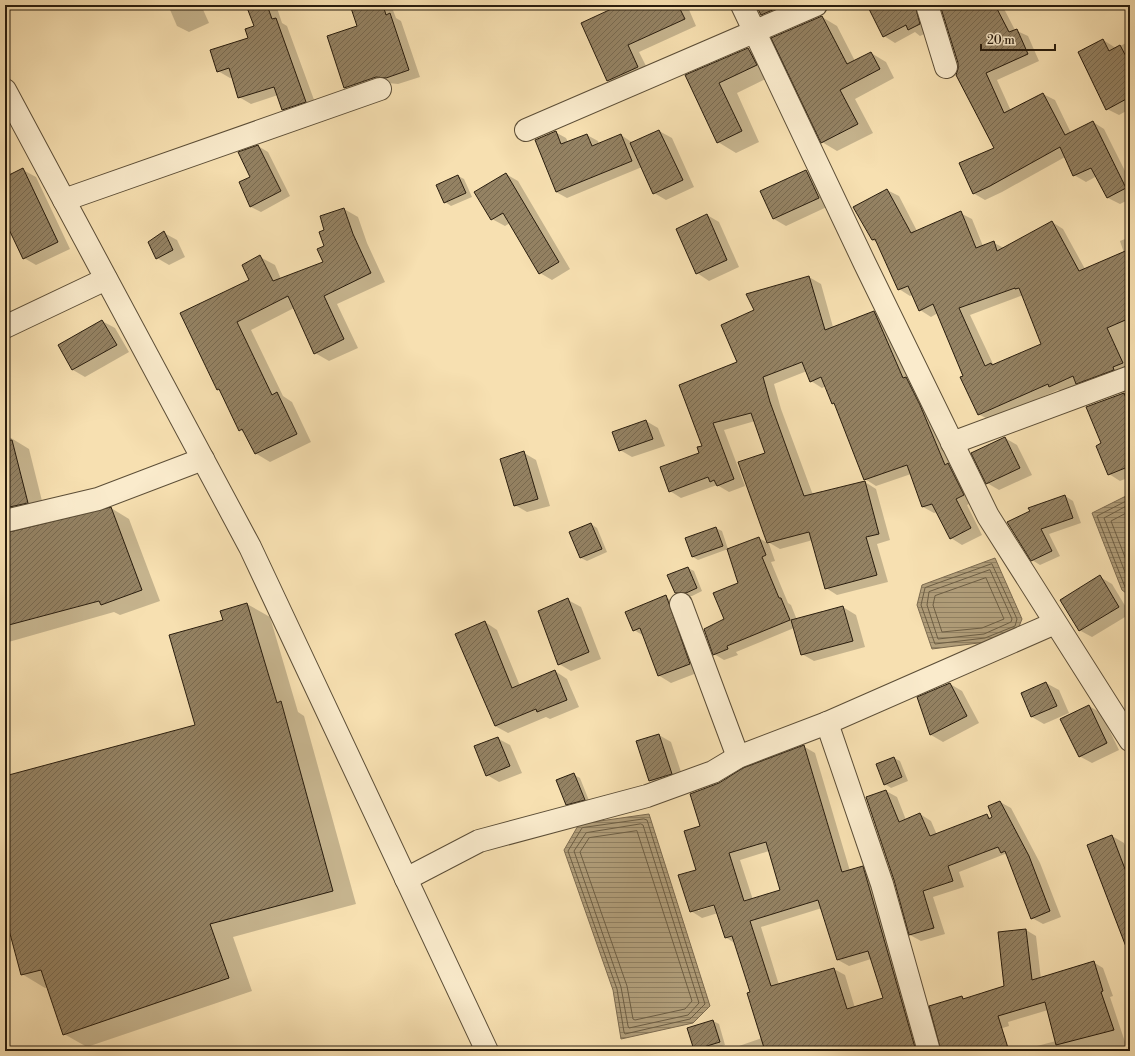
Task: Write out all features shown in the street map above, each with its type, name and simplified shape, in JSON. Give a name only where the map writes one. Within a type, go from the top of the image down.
[{"type":"street","points":[[742,5],[988,516],[1130,740]]},
{"type":"street","points":[[526,130],[755,33],[816,5]]},
{"type":"street","points":[[927,5],[946,67]]},
{"type":"street","points":[[64,200],[380,89]]},
{"type":"street","points":[[5,90],[13,124],[64,200],[253,554],[487,1051]]},
{"type":"street","points":[[5,327],[106,279]]},
{"type":"street","points":[[952,443],[1130,376]]},
{"type":"street","points":[[5,521],[98,499],[203,459]]},
{"type":"street","points":[[681,604],[738,757]]},
{"type":"street","points":[[406,880],[479,841],[647,796],[713,772],[738,757],[826,723],[1055,623]]},
{"type":"street","points":[[826,723],[882,884],[929,1051]]},
{"type":"water","points":[[1130,494],[1130,596],[1122,590],[1092,513]]},
{"type":"water","points":[[995,558],[1022,619],[1018,629],[986,642],[932,649],[917,605],[922,585]]},
{"type":"water","points":[[649,814],[710,1006],[693,1023],[621,1039],[613,990],[564,850],[579,824]]},
{"type":"building","points":[[246,5],[267,5],[272,19],[276,18],[306,102],[282,110],[274,87],[238,98],[229,68],[217,72],[210,50],[248,38],[245,29],[254,26]]},
{"type":"building","points":[[350,5],[383,5],[386,15],[390,13],[409,70],[386,78],[376,77],[344,88],[327,36],[357,26]]},
{"type":"building","points":[[620,5],[678,5],[685,19],[628,45],[638,67],[607,81],[581,23]]},
{"type":"building","points":[[756,5],[784,5],[761,15]]},
{"type":"building","points":[[867,5],[915,5],[920,24],[908,30],[906,25],[883,37]]},
{"type":"building","points":[[940,5],[995,5],[1009,32],[1017,29],[1028,54],[986,73],[1004,113],[1043,93],[1065,135],[1093,121],[1126,188],[1107,198],[1091,168],[1073,176],[1060,147],[973,194],[959,163],[994,148],[956,75],[958,63]]},
{"type":"building","points":[[822,16],[847,64],[871,52],[880,69],[840,90],[858,124],[821,143],[771,38]]},
{"type":"building","points":[[1103,39],[1109,51],[1120,45],[1130,64],[1130,97],[1106,110],[1078,52]]},
{"type":"building","points":[[748,48],[757,65],[719,83],[742,131],[717,143],[685,75]]},
{"type":"building","points":[[659,130],[683,180],[653,194],[630,143]]},
{"type":"building","points":[[556,131],[561,144],[587,134],[592,146],[621,134],[632,161],[556,192],[535,140]]},
{"type":"building","points":[[258,145],[281,191],[250,207],[239,182],[250,177],[238,152]]},
{"type":"building","points":[[23,168],[58,242],[23,259],[5,221],[5,177]]},
{"type":"building","points":[[806,170],[819,198],[773,219],[760,191]]},
{"type":"building","points":[[506,173],[559,262],[539,274],[503,213],[491,220],[474,192]]},
{"type":"building","points":[[458,175],[466,193],[444,203],[436,185]]},
{"type":"building","points":[[887,189],[911,233],[961,211],[976,248],[994,241],[997,251],[1052,221],[1079,271],[1130,249],[1130,318],[1107,328],[1123,363],[1113,367],[1114,370],[1076,384],[1073,376],[1049,387],[1048,384],[978,415],[960,377],[963,376],[933,304],[919,311],[908,286],[898,290],[875,239],[872,240],[853,207]],"holes":[[[1019,288],[1041,344],[992,365],[991,363],[985,366],[959,308]]]},
{"type":"building","points":[[344,208],[353,234],[371,273],[324,296],[344,339],[314,354],[288,296],[237,322],[272,395],[277,392],[297,434],[255,454],[242,429],[239,431],[219,389],[217,390],[180,313],[249,280],[242,265],[260,255],[273,281],[323,262],[317,249],[324,246],[319,232],[324,230],[320,216]]},
{"type":"building","points":[[707,214],[727,260],[696,274],[676,229]]},
{"type":"building","points":[[164,231],[173,250],[156,259],[148,242]]},
{"type":"building","points":[[809,276],[825,330],[874,311],[903,378],[906,377],[920,405],[945,465],[948,463],[964,495],[956,499],[971,528],[950,539],[932,504],[922,507],[907,465],[864,480],[834,403],[832,404],[821,377],[810,382],[802,362],[763,377],[770,402],[804,496],[865,481],[879,534],[866,537],[877,575],[825,589],[809,532],[767,543],[738,462],[765,453],[751,413],[713,423],[734,479],[717,486],[714,480],[710,482],[708,477],[669,492],[660,467],[699,453],[697,447],[702,446],[679,385],[737,362],[721,325],[754,310],[746,294]]},
{"type":"building","points":[[102,320],[117,345],[72,370],[58,345]]},
{"type":"building","points":[[1124,393],[1130,408],[1130,466],[1108,475],[1096,446],[1101,443],[1086,407]]},
{"type":"building","points":[[646,420],[653,439],[619,451],[612,432]]},
{"type":"building","points":[[1005,437],[1020,468],[986,484],[971,453]]},
{"type":"building","points":[[12,440],[28,503],[5,508],[5,441]]},
{"type":"building","points":[[524,451],[538,499],[514,506],[500,459]]},
{"type":"building","points":[[1065,495],[1073,518],[1041,529],[1052,551],[1031,561],[1007,522],[1030,511],[1028,508]]},
{"type":"building","points":[[111,507],[142,590],[101,605],[99,601],[5,626],[5,533]]},
{"type":"building","points":[[591,523],[602,549],[580,558],[569,532]]},
{"type":"building","points":[[716,527],[723,546],[692,557],[685,538]]},
{"type":"building","points":[[759,537],[766,555],[762,557],[790,620],[727,646],[728,649],[713,655],[704,629],[724,619],[713,593],[738,583],[727,549]]},
{"type":"building","points":[[688,567],[697,588],[686,593],[675,593],[667,575]]},
{"type":"building","points":[[1100,575],[1119,607],[1079,631],[1060,600]]},
{"type":"building","points":[[666,595],[690,664],[658,676],[640,628],[633,631],[625,612]]},
{"type":"building","points":[[568,598],[589,652],[558,665],[538,611]]},
{"type":"building","points":[[247,603],[277,703],[281,701],[333,891],[210,924],[229,978],[63,1035],[41,970],[21,975],[5,915],[5,776],[195,725],[169,635],[223,620],[220,611]]},
{"type":"building","points":[[843,606],[853,641],[801,655],[791,620]]},
{"type":"building","points":[[485,621],[512,688],[555,670],[567,700],[537,712],[536,709],[495,726],[455,634]]},
{"type":"building","points":[[1046,682],[1057,706],[1031,717],[1021,693]]},
{"type":"building","points":[[950,683],[967,716],[930,735],[917,697]]},
{"type":"building","points":[[1089,705],[1107,743],[1079,757],[1060,719]]},
{"type":"building","points":[[659,734],[672,774],[649,781],[636,741]]},
{"type":"building","points":[[498,737],[510,766],[486,776],[474,746]]},
{"type":"building","points":[[804,745],[842,872],[863,866],[916,1051],[765,1051],[747,993],[750,992],[732,936],[725,938],[714,905],[690,912],[678,875],[696,870],[684,831],[700,826],[690,794],[719,783],[743,768]],"holes":[[[766,842],[780,890],[744,901],[729,853]],[[818,900],[837,960],[868,951],[883,998],[847,1009],[834,968],[771,986],[750,921]]]},
{"type":"building","points":[[894,757],[902,777],[884,785],[876,764]]},
{"type":"building","points":[[574,773],[585,800],[566,805],[556,780]]},
{"type":"building","points":[[886,790],[899,822],[920,813],[930,836],[987,814],[989,819],[992,817],[988,806],[1000,801],[1029,856],[1050,911],[1031,919],[1005,851],[1001,853],[998,847],[948,866],[953,881],[923,891],[934,928],[909,935],[894,880],[866,797]]},
{"type":"building","points":[[1112,835],[1130,882],[1130,952],[1128,952],[1087,845]]},
{"type":"building","points":[[1026,929],[1032,980],[1094,961],[1103,991],[1101,992],[1114,1030],[1056,1045],[1045,1002],[998,1016],[1009,1051],[941,1051],[929,1006],[962,996],[963,999],[1004,986],[998,932]]},
{"type":"building","points":[[713,1020],[720,1042],[694,1050],[687,1028]]}]
